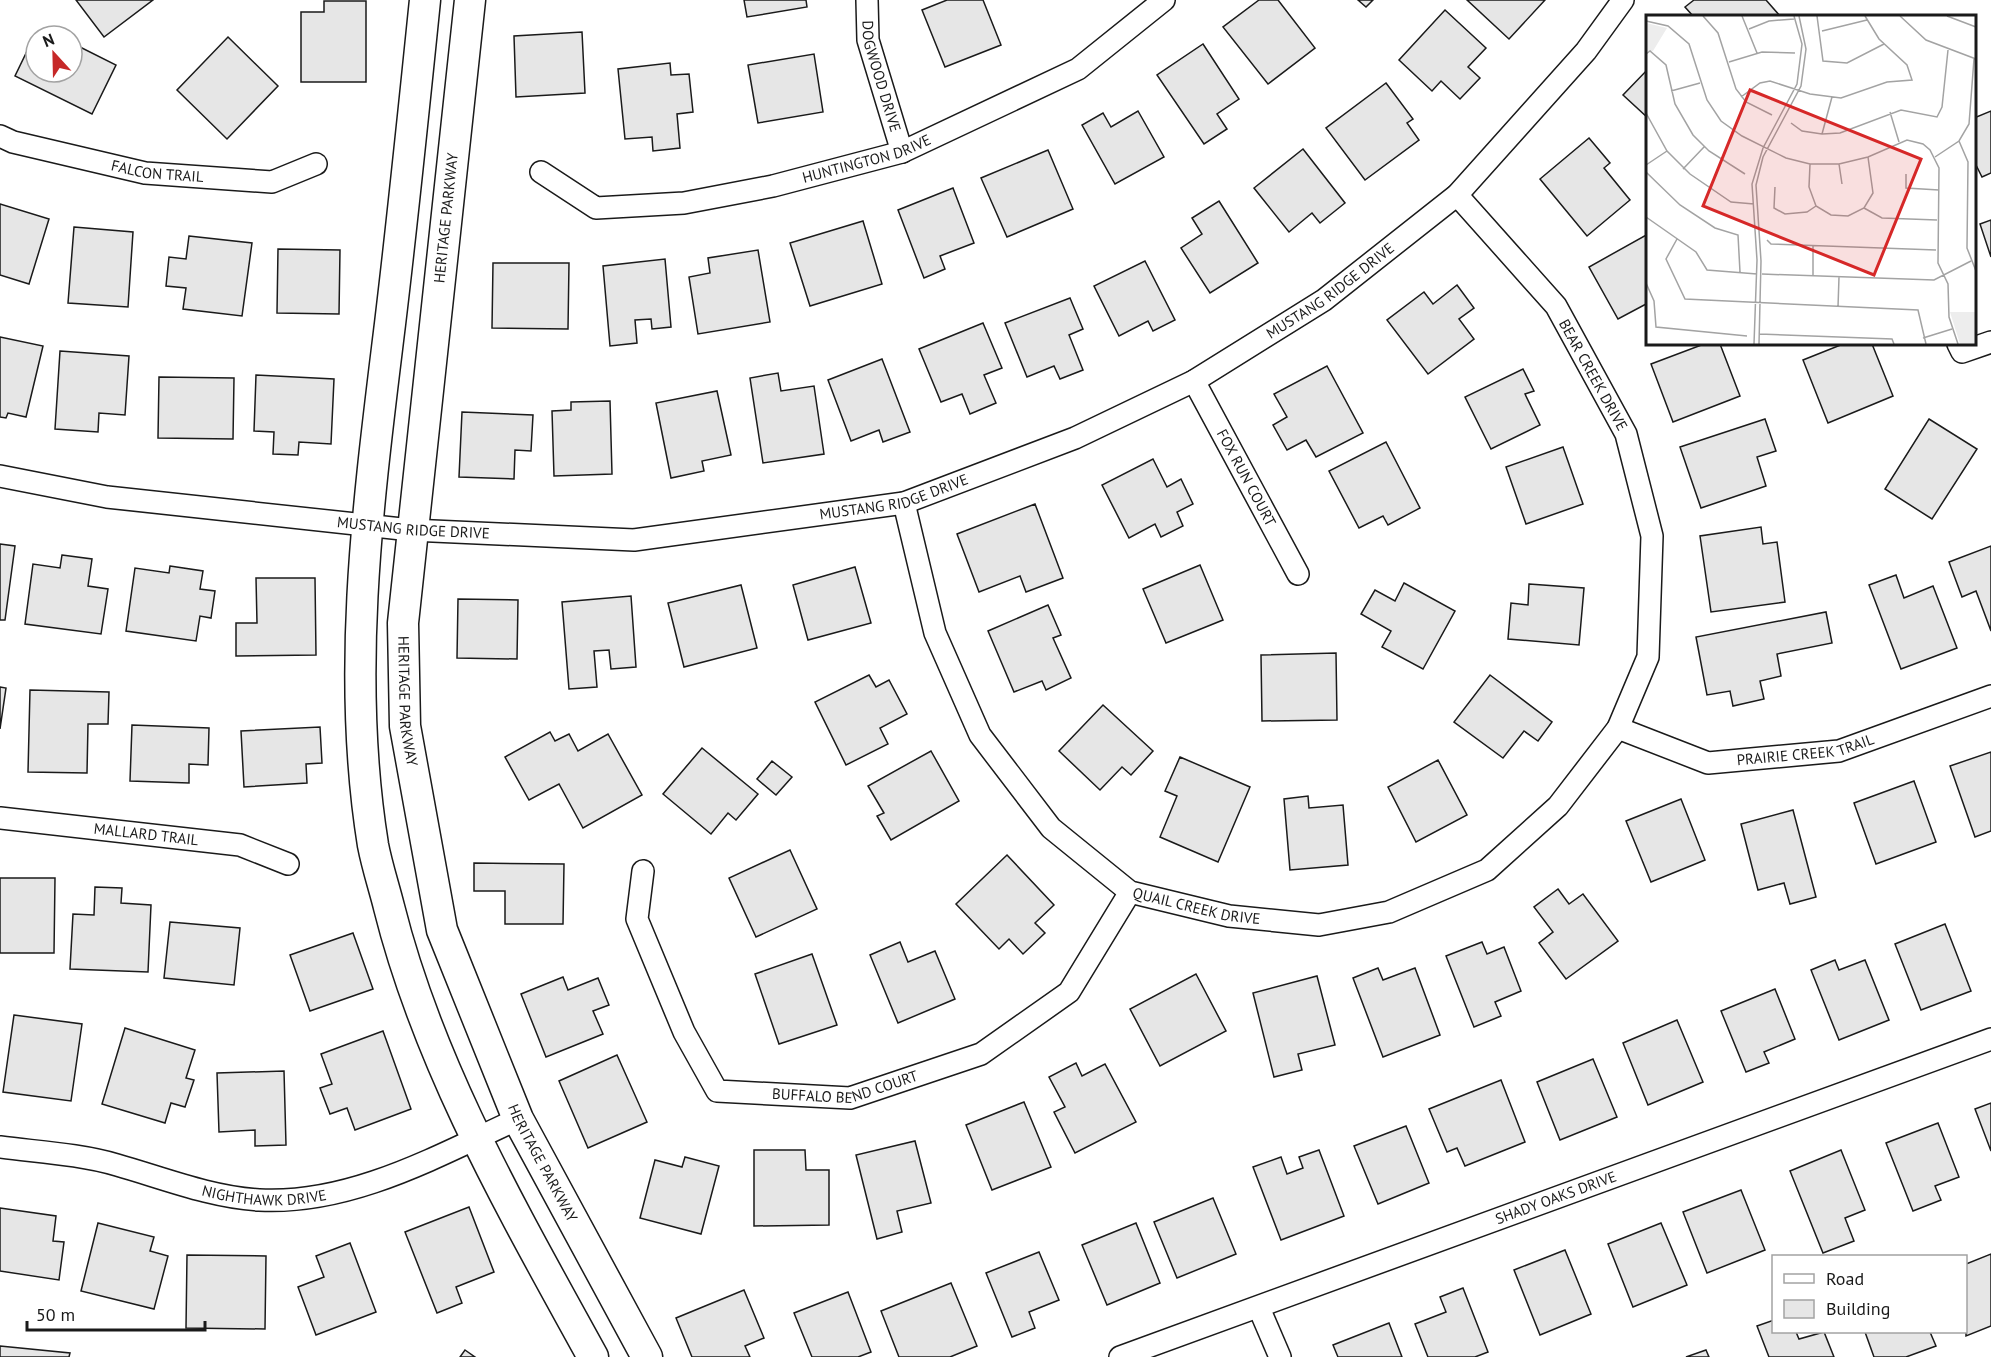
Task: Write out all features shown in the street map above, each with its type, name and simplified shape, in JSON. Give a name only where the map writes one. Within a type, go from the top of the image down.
[{"type":"main road","points":[[425,0],[404,210],[366,525],[360,719],[373,847],[396,937],[432,1044],[477,1138],[592,1357]]},
{"type":"main road","name":"HERITAGE PARKWAY","points":[[470,0],[411,530],[403,623],[405,726],[442,930],[518,1119],[647,1357]]},
{"type":"street","name":"DOGWOOD DRIVE","points":[[867,0],[868,40],[902,152]]},
{"type":"street","name":"HUNTINGTON DRIVE","points":[[541,172],[596,208],[684,203],[773,186],[902,152],[1078,69],[1164,0]]},
{"type":"street","name":"MUSTANG RIDGE DRIVE","points":[[0,476],[107,497],[411,530],[634,540],[904,503],[1075,438],[1194,381],[1324,300],[1457,195],[1586,51],[1623,0]]},
{"type":"street","name":"FALCON TRAIL","points":[[0,136],[13,142],[145,173],[272,182],[316,164]]},
{"type":"street","name":"BEAR CREEK DRIVE","points":[[1457,195],[1556,306],[1626,434],[1652,536],[1648,657],[1618,728]]},
{"type":"street","points":[[1958,345],[1962,352],[1991,342]]},
{"type":"street","name":"FOX RUN COURT","points":[[1194,381],[1298,574]]},
{"type":"street","name":"QUAIL CREEK DRIVE","points":[[904,503],[935,633],[980,735],[1052,828],[1130,892],[1229,916],[1319,925],[1389,912],[1488,870],[1558,806],[1618,728]]},
{"type":"street","name":"PRAIRIE CREEK TRAIL","points":[[1618,728],[1707,763],[1839,751],[1991,696]]},
{"type":"street","name":"MALLARD TRAIL","points":[[0,818],[240,845],[288,864]]},
{"type":"street","name":"BUFFALO BEND COURT","points":[[643,871],[637,919],[684,1032],[717,1091],[850,1098],[981,1054],[1069,993],[1130,892]]},
{"type":"street","name":"SHADY OAKS DRIVE","points":[[1120,1357],[1991,1039]]},
{"type":"street","name":"NIGHTHAWK DRIVE","points":[[0,1147],[115,1164],[182,1185],[259,1200],[321,1196],[379,1181],[518,1119]]},
{"type":"street","points":[[1259,1308],[1280,1357]]},
{"type":"building","points":[[76,0],[153,0],[104,37]]},
{"type":"building","points":[[744,0],[806,0],[807,7],[747,17]]},
{"type":"building","points":[[947,0],[983,0],[1001,45],[945,67],[922,10]]},
{"type":"building","points":[[1259,0],[1278,0],[1315,48],[1268,84],[1223,27]]},
{"type":"building","points":[[1358,0],[1373,0],[1366,7]]},
{"type":"building","points":[[1467,0],[1545,0],[1509,39]]},
{"type":"building","points":[[1694,0],[1766,0],[1779,15],[1692,15],[1685,7]]},
{"type":"building","points":[[324,1],[366,1],[366,82],[301,82],[301,12],[324,12]]},
{"type":"building","points":[[1445,10],[1486,48],[1468,67],[1480,78],[1460,99],[1441,81],[1432,91],[1399,60]]},
{"type":"building","points":[[582,32],[585,93],[516,97],[514,36]]},
{"type":"building","points":[[228,37],[278,86],[227,139],[177,90]]},
{"type":"building","points":[[1203,44],[1239,99],[1217,114],[1227,129],[1204,144],[1157,75]]},
{"type":"building","points":[[84,49],[116,65],[92,114],[31,84],[84,84]]},
{"type":"building","points":[[814,54],[823,112],[758,123],[748,65]]},
{"type":"building","points":[[24,57],[24,80],[15,76]]},
{"type":"building","points":[[670,63],[671,75],[689,74],[693,112],[677,114],[680,148],[653,151],[652,137],[625,139],[618,69]]},
{"type":"building","points":[[1646,71],[1646,116],[1623,95]]},
{"type":"building","points":[[1386,83],[1413,119],[1407,123],[1419,140],[1365,180],[1326,128]]},
{"type":"building","points":[[1138,111],[1164,157],[1115,184],[1082,125],[1103,113],[1111,127]]},
{"type":"building","points":[[1991,111],[1991,173],[1982,177],[1976,165],[1976,117]]},
{"type":"building","points":[[1589,138],[1610,163],[1604,168],[1630,200],[1587,236],[1540,179]]},
{"type":"building","points":[[1303,149],[1345,203],[1320,223],[1312,213],[1289,232],[1254,188]]},
{"type":"building","points":[[1048,150],[1073,209],[1007,237],[981,178]]},
{"type":"building","points":[[953,188],[974,243],[940,256],[945,269],[924,278],[898,210]]},
{"type":"building","points":[[1219,201],[1258,263],[1210,293],[1181,248],[1202,234],[1192,218]]},
{"type":"building","points":[[0,204],[49,219],[29,284],[0,275]]},
{"type":"building","points":[[1991,220],[1991,257],[1980,224]]},
{"type":"building","points":[[863,221],[882,284],[810,306],[790,243]]},
{"type":"building","points":[[74,227],[133,232],[128,307],[68,303]]},
{"type":"building","points":[[1646,235],[1646,304],[1618,319],[1589,267]]},
{"type":"building","points":[[189,236],[252,243],[242,316],[183,309],[186,288],[166,286],[169,257],[186,259]]},
{"type":"building","points":[[278,249],[340,250],[339,314],[277,313]]},
{"type":"building","points":[[758,250],[770,322],[698,334],[689,277],[710,273],[708,258]]},
{"type":"building","points":[[665,259],[671,327],[652,329],[651,319],[635,320],[637,343],[610,346],[603,266]]},
{"type":"building","points":[[1145,261],[1175,320],[1153,331],[1148,321],[1119,336],[1094,286]]},
{"type":"building","points":[[493,263],[569,263],[568,329],[492,328]]},
{"type":"building","points":[[1457,285],[1474,308],[1459,319],[1474,339],[1428,374],[1387,320],[1424,292],[1433,304]]},
{"type":"building","points":[[1070,298],[1083,329],[1069,335],[1083,370],[1060,379],[1054,366],[1027,377],[1005,323]]},
{"type":"building","points":[[983,323],[1002,368],[984,375],[996,403],[970,414],[962,394],[941,402],[919,349]]},
{"type":"building","points":[[0,337],[43,346],[26,417],[8,413],[6,418],[0,417]]},
{"type":"building","points":[[1701,345],[1720,345],[1740,396],[1673,422],[1651,364]]},
{"type":"building","points":[[1840,345],[1872,345],[1893,396],[1828,423],[1803,360]]},
{"type":"building","points":[[60,351],[129,356],[125,415],[99,413],[98,432],[55,429]]},
{"type":"building","points":[[882,359],[910,432],[883,442],[879,430],[851,441],[828,380]]},
{"type":"building","points":[[1327,366],[1363,433],[1316,457],[1306,440],[1287,450],[1273,425],[1287,417],[1274,394]]},
{"type":"building","points":[[1523,369],[1534,391],[1525,394],[1540,425],[1491,449],[1465,397]]},
{"type":"building","points":[[778,373],[781,391],[814,386],[824,454],[763,463],[750,378]]},
{"type":"building","points":[[256,375],[334,379],[331,444],[299,442],[298,455],[273,454],[274,432],[254,431]]},
{"type":"building","points":[[159,377],[234,378],[233,439],[158,438]]},
{"type":"building","points":[[717,391],[731,455],[702,461],[704,471],[671,478],[656,403]]},
{"type":"building","points":[[610,401],[612,474],[554,476],[552,411],[571,410],[571,402]]},
{"type":"building","points":[[462,412],[533,415],[531,451],[515,450],[514,479],[459,477]]},
{"type":"building","points":[[1765,419],[1776,451],[1757,457],[1766,486],[1701,508],[1680,447]]},
{"type":"building","points":[[1929,419],[1977,449],[1932,519],[1885,489]]},
{"type":"building","points":[[1386,442],[1420,508],[1388,525],[1383,516],[1359,528],[1329,471]]},
{"type":"building","points":[[1563,447],[1583,504],[1526,524],[1506,467]]},
{"type":"building","points":[[1153,459],[1167,487],[1181,479],[1193,504],[1177,512],[1183,526],[1161,537],[1155,524],[1129,538],[1102,485]]},
{"type":"building","points":[[1035,504],[1063,578],[1026,592],[1020,576],[979,592],[957,534]]},
{"type":"building","points":[[1761,527],[1763,544],[1777,542],[1785,602],[1711,612],[1700,536]]},
{"type":"building","points":[[0,544],[15,546],[5,620],[0,620]]},
{"type":"building","points":[[1991,546],[1991,631],[1976,591],[1962,597],[1949,562]]},
{"type":"building","points":[[62,555],[92,559],[88,586],[108,589],[101,634],[25,624],[33,564],[60,568]]},
{"type":"building","points":[[1200,565],[1223,620],[1166,643],[1143,589]]},
{"type":"building","points":[[170,566],[203,571],[200,589],[215,591],[211,618],[200,616],[196,641],[126,631],[135,568],[169,573]]},
{"type":"building","points":[[855,567],[871,623],[808,640],[793,585]]},
{"type":"building","points":[[1896,575],[1904,598],[1933,586],[1957,648],[1901,669],[1869,585]]},
{"type":"building","points":[[256,578],[315,578],[316,655],[236,656],[236,623],[257,623]]},
{"type":"building","points":[[1404,583],[1455,611],[1423,669],[1382,647],[1391,631],[1361,614],[1375,590],[1395,601]]},
{"type":"building","points":[[1529,584],[1584,588],[1579,645],[1508,639],[1511,603],[1528,605]]},
{"type":"building","points":[[741,585],[757,648],[684,667],[668,603]]},
{"type":"building","points":[[631,596],[636,667],[611,669],[609,650],[594,651],[597,687],[569,689],[562,602]]},
{"type":"building","points":[[458,599],[518,600],[517,659],[457,658]]},
{"type":"building","points":[[1048,605],[1061,635],[1053,638],[1071,678],[1046,690],[1042,681],[1014,692],[988,631]]},
{"type":"building","points":[[1826,612],[1832,643],[1777,654],[1781,676],[1760,681],[1764,699],[1733,706],[1730,691],[1707,695],[1696,637]]},
{"type":"building","points":[[1336,653],[1337,720],[1262,721],[1261,655]]},
{"type":"building","points":[[869,675],[876,687],[889,680],[907,714],[880,728],[888,744],[846,765],[815,702]]},
{"type":"building","points":[[1490,675],[1552,722],[1538,741],[1524,731],[1503,758],[1454,722]]},
{"type":"building","points":[[0,687],[6,688],[0,729]]},
{"type":"building","points":[[30,690],[109,692],[108,724],[88,724],[87,773],[28,772]]},
{"type":"building","points":[[1103,705],[1153,751],[1131,775],[1122,767],[1100,790],[1059,751]]},
{"type":"building","points":[[132,725],[209,728],[208,765],[189,764],[189,783],[130,781]]},
{"type":"building","points":[[320,727],[322,763],[306,764],[307,783],[244,787],[241,731]]},
{"type":"building","points":[[550,732],[555,741],[569,734],[578,751],[608,734],[642,795],[583,828],[559,784],[529,800],[505,757]]},
{"type":"building","points":[[702,748],[758,794],[736,820],[728,813],[711,834],[663,794]]},
{"type":"building","points":[[931,751],[959,801],[891,840],[877,816],[884,813],[868,786]]},
{"type":"building","points":[[1991,752],[1991,831],[1975,837],[1950,766]]},
{"type":"building","points":[[1180,757],[1250,787],[1218,862],[1160,837],[1177,796],[1165,791]]},
{"type":"building","points":[[1438,760],[1467,815],[1416,842],[1388,787]]},
{"type":"building","points":[[772,761],[792,777],[776,795],[757,779]]},
{"type":"building","points":[[1914,781],[1936,842],[1876,864],[1854,803]]},
{"type":"building","points":[[1308,796],[1309,808],[1343,805],[1348,865],[1290,870],[1284,799]]},
{"type":"building","points":[[1681,799],[1705,860],[1651,882],[1626,821]]},
{"type":"building","points":[[1793,810],[1816,897],[1790,904],[1784,883],[1758,890],[1741,824]]},
{"type":"building","points":[[790,850],[817,909],[756,937],[729,878]]},
{"type":"building","points":[[1007,855],[1054,905],[1035,923],[1045,933],[1023,954],[1009,939],[999,949],[956,904]]},
{"type":"building","points":[[474,863],[564,864],[563,924],[505,924],[505,891],[474,891]]},
{"type":"building","points":[[0,878],[55,878],[54,953],[0,953]]},
{"type":"building","points":[[95,887],[122,888],[121,903],[151,905],[148,972],[70,969],[73,914],[94,915]]},
{"type":"building","points":[[1558,889],[1569,904],[1583,894],[1618,941],[1566,979],[1539,943],[1553,932],[1534,907]]},
{"type":"building","points":[[170,922],[240,928],[234,985],[164,978]]},
{"type":"building","points":[[1945,924],[1971,991],[1921,1010],[1895,944]]},
{"type":"building","points":[[353,933],[373,989],[310,1011],[290,955]]},
{"type":"building","points":[[900,942],[908,962],[935,951],[955,999],[898,1023],[870,955]]},
{"type":"building","points":[[1482,942],[1487,954],[1504,947],[1521,991],[1495,1002],[1501,1016],[1474,1027],[1446,956]]},
{"type":"building","points":[[812,954],[837,1025],[779,1044],[755,974]]},
{"type":"building","points":[[1835,960],[1839,970],[1865,960],[1889,1020],[1839,1040],[1811,970]]},
{"type":"building","points":[[1378,968],[1383,980],[1415,968],[1440,1035],[1383,1057],[1353,978]]},
{"type":"building","points":[[1196,974],[1226,1031],[1160,1066],[1130,1009]]},
{"type":"building","points":[[1317,976],[1335,1045],[1298,1054],[1302,1070],[1274,1077],[1253,993]]},
{"type":"building","points":[[563,977],[568,990],[598,978],[609,1005],[593,1011],[603,1034],[546,1057],[521,994]]},
{"type":"building","points":[[1775,989],[1795,1039],[1764,1052],[1769,1063],[1746,1072],[1721,1011]]},
{"type":"building","points":[[14,1015],[82,1024],[71,1101],[3,1092]]},
{"type":"building","points":[[1677,1020],[1703,1082],[1648,1105],[1623,1043]]},
{"type":"building","points":[[125,1028],[195,1050],[186,1078],[194,1080],[185,1107],[171,1103],[165,1123],[102,1104]]},
{"type":"building","points":[[383,1031],[411,1109],[355,1130],[347,1108],[330,1114],[320,1088],[332,1084],[321,1054]]},
{"type":"building","points":[[617,1055],[647,1122],[588,1148],[559,1081]]},
{"type":"building","points":[[1593,1059],[1617,1117],[1560,1140],[1537,1082]]},
{"type":"building","points":[[1076,1063],[1082,1076],[1105,1064],[1136,1122],[1075,1153],[1054,1112],[1065,1107],[1049,1077]]},
{"type":"building","points":[[284,1071],[286,1145],[255,1146],[255,1130],[219,1132],[217,1073]]},
{"type":"building","points":[[1501,1080],[1525,1142],[1465,1166],[1457,1148],[1447,1152],[1429,1109]]},
{"type":"building","points":[[1024,1102],[1051,1167],[992,1190],[966,1125]]},
{"type":"building","points":[[1991,1103],[1991,1151],[1975,1109]]},
{"type":"building","points":[[1938,1123],[1959,1177],[1935,1186],[1941,1200],[1913,1211],[1886,1143]]},
{"type":"building","points":[[1406,1126],[1429,1183],[1378,1204],[1354,1146]]},
{"type":"building","points":[[915,1141],[931,1203],[897,1211],[902,1232],[877,1239],[856,1155]]},
{"type":"building","points":[[754,1150],[805,1150],[806,1170],[829,1170],[829,1225],[754,1226]]},
{"type":"building","points":[[1319,1150],[1344,1216],[1281,1240],[1253,1167],[1281,1157],[1287,1174],[1303,1168],[1299,1157]]},
{"type":"building","points":[[1841,1150],[1865,1210],[1845,1218],[1854,1241],[1823,1253],[1790,1171]]},
{"type":"building","points":[[685,1157],[719,1166],[701,1234],[640,1218],[655,1160],[682,1167]]},
{"type":"building","points":[[1741,1190],[1765,1250],[1707,1273],[1683,1212]]},
{"type":"building","points":[[1213,1198],[1236,1254],[1177,1278],[1154,1222]]},
{"type":"building","points":[[469,1207],[494,1272],[456,1287],[462,1303],[437,1313],[405,1232]]},
{"type":"building","points":[[0,1208],[56,1216],[53,1241],[64,1242],[59,1280],[0,1271]]},
{"type":"building","points":[[98,1223],[154,1237],[150,1251],[168,1256],[154,1309],[81,1291]]},
{"type":"building","points":[[1136,1223],[1160,1283],[1107,1305],[1082,1245]]},
{"type":"building","points":[[1661,1223],[1687,1285],[1633,1307],[1608,1244]]},
{"type":"building","points":[[350,1243],[376,1312],[316,1335],[298,1287],[324,1277],[316,1256]]},
{"type":"building","points":[[1565,1250],[1591,1314],[1540,1335],[1514,1270]]},
{"type":"building","points":[[1039,1252],[1059,1300],[1029,1312],[1035,1328],[1012,1337],[986,1273]]},
{"type":"building","points":[[1991,1254],[1991,1326],[1966,1336],[1967,1333],[1967,1264]]},
{"type":"building","points":[[187,1255],[266,1256],[265,1329],[186,1328]]},
{"type":"building","points":[[951,1283],[977,1346],[950,1357],[899,1357],[881,1311]]},
{"type":"building","points":[[1463,1288],[1488,1352],[1475,1357],[1428,1357],[1415,1324],[1446,1312],[1440,1297]]},
{"type":"building","points":[[744,1290],[764,1338],[745,1346],[750,1357],[692,1357],[676,1318]]},
{"type":"building","points":[[848,1292],[871,1352],[858,1357],[812,1357],[794,1313]]},
{"type":"building","points":[[1772,1321],[1772,1333],[1796,1333],[1799,1339],[1824,1333],[1834,1357],[1769,1357],[1757,1326]]},
{"type":"building","points":[[1389,1323],[1402,1357],[1338,1357],[1333,1345]]},
{"type":"building","points":[[1865,1333],[1930,1333],[1936,1346],[1906,1357],[1874,1357]]},
{"type":"building","points":[[0,1346],[70,1353],[69,1357],[0,1357]]},
{"type":"building","points":[[465,1350],[475,1357],[460,1357]]},
{"type":"building","points":[[1706,1350],[1709,1357],[1686,1357]]}]
